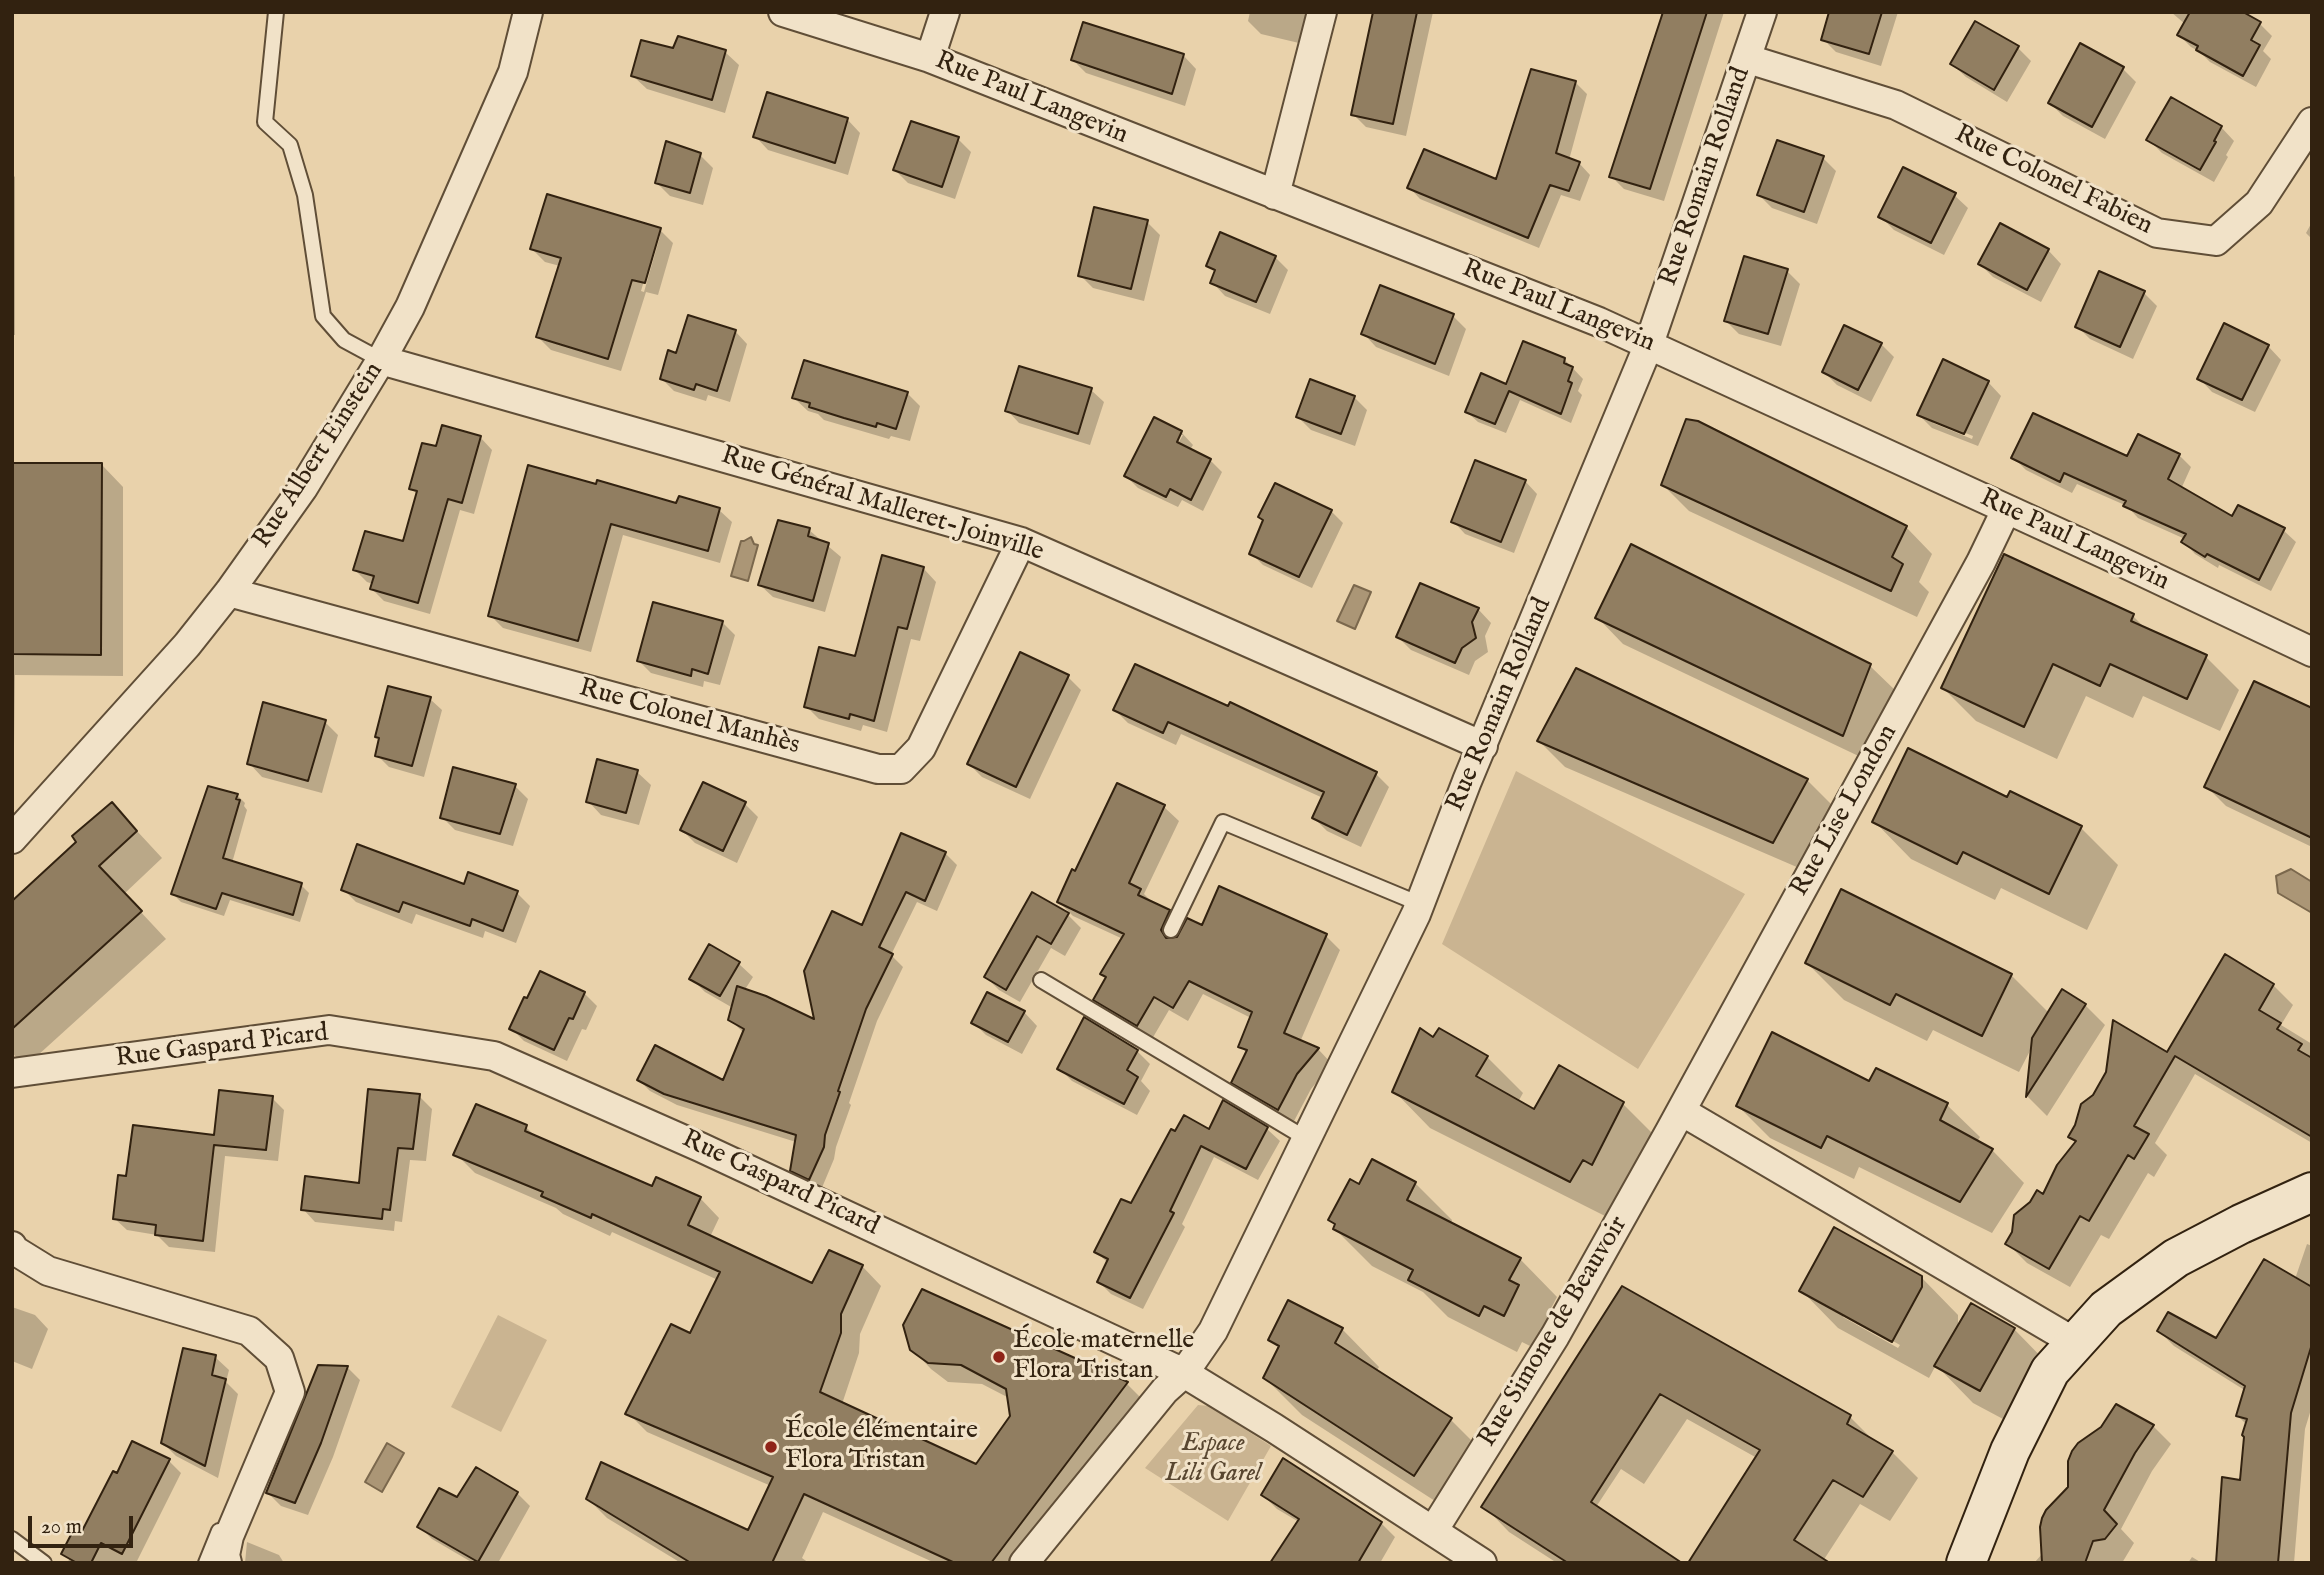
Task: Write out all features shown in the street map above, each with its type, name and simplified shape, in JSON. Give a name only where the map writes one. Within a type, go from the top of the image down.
[{"type":"main road","points":[[1966,1563],[2010,1451],[2050,1371],[2106,1309],[2176,1258],[2241,1224],[2312,1192]]},
{"type":"street","name":"Rue Albert Einstein","points":[[12,839],[187,645],[229,592],[303,488],[410,307],[513,72],[528,12]]},
{"type":"street","name":"Rue Paul Langevin","points":[[783,12],[930,58],[1599,322],[2312,652]]},
{"type":"street","points":[[930,58],[945,12]]},
{"type":"street","points":[[1275,195],[1322,12]]},
{"type":"street","name":"Rue Romain Rolland","points":[[1024,1563],[1166,1390],[1184,1373],[1213,1331],[1420,904],[1649,344],[1762,12]]},
{"type":"street","name":"Rue Colonel Fabien","points":[[1748,59],[1896,105],[2157,233],[2216,241],[2259,203],[2312,122]]},
{"type":"street","name":"Rue Général Malleret-Joinville","points":[[381,360],[1021,542],[1483,746]]},
{"type":"street","name":"Rue Lise London","points":[[1676,1121],[1981,562],[2006,510]]},
{"type":"street","name":"Rue Colonel Manhès","points":[[229,592],[878,769],[901,769],[921,748],[1021,542]]},
{"type":"street","name":"Rue Gaspard Picard","points":[[12,1073],[329,1030],[494,1056],[700,1147],[1184,1373],[1482,1563]]},
{"type":"street","points":[[1676,1121],[2076,1343]]},
{"type":"street","name":"Rue Simone de Beauvoir","points":[[1433,1531],[1555,1336],[1676,1121]]},
{"type":"street","points":[[12,1246],[14,1250],[48,1271],[249,1331],[279,1358],[290,1392],[229,1536],[225,1555],[228,1563]]},
{"type":"lane","points":[[276,12],[265,122],[290,145],[304,195],[323,316],[344,340],[381,360]]},
{"type":"lane","points":[[1171,930],[1223,822],[1420,904]]},
{"type":"lane","points":[[1041,980],[1307,1139]]},
{"type":"lane","points":[[206,1563],[220,1527],[238,1514]]},
{"type":"lane","points":[[12,1539],[44,1563]]},
{"type":"green space","points":[[1516,771],[1745,894],[1638,1069],[1442,944]]},
{"type":"green space","points":[[498,1315],[547,1340],[501,1432],[451,1407]]},
{"type":"green space","name":"Espace Lili Garel","points":[[1198,1405],[1209,1406],[1271,1446],[1228,1521],[1145,1468]]},
{"type":"shaded area","points":[[751,537],[754,544],[758,545],[748,581],[731,576],[741,541]]},
{"type":"shaded area","points":[[1354,585],[1371,592],[1355,629],[1337,621]]},
{"type":"shaded area","points":[[2291,869],[2312,882],[2312,913],[2278,893],[2276,876]]},
{"type":"shaded area","points":[[387,1443],[404,1453],[382,1492],[365,1482]]},
{"type":"building","points":[[1373,12],[1417,12],[1393,124],[1351,115]]},
{"type":"building","points":[[1663,12],[1707,12],[1650,189],[1609,177]]},
{"type":"building","points":[[1829,12],[1882,12],[1869,54],[1821,40]]},
{"type":"building","points":[[2190,12],[2243,12],[2261,22],[2251,40],[2260,45],[2243,76],[2196,50],[2198,46],[2177,35]]},
{"type":"building","points":[[1975,21],[2019,46],[1994,90],[1950,64]]},
{"type":"building","points":[[1083,22],[1184,54],[1172,94],[1071,60]]},
{"type":"building","points":[[678,36],[726,50],[712,100],[631,76],[641,40],[673,48]]},
{"type":"building","points":[[2080,43],[2124,67],[2092,127],[2048,103]]},
{"type":"building","points":[[1531,69],[1576,81],[1556,153],[1580,162],[1569,191],[1550,185],[1528,238],[1407,188],[1424,149],[1496,179]]},
{"type":"building","points":[[767,92],[848,118],[835,163],[753,137]]},
{"type":"building","points":[[2171,97],[2222,126],[2200,170],[2146,140]]},
{"type":"building","points":[[911,121],[959,137],[942,187],[893,170]]},
{"type":"building","points":[[1777,140],[1824,156],[1804,212],[1757,195]]},
{"type":"building","points":[[666,141],[701,153],[690,193],[655,183]]},
{"type":"building","points":[[1903,167],[1956,193],[1931,243],[1878,217]]},
{"type":"building","points":[[547,194],[661,228],[645,283],[632,280],[608,359],[536,337],[561,258],[530,249]]},
{"type":"building","points":[[1094,207],[1148,220],[1131,289],[1078,276]]},
{"type":"building","points":[[2000,223],[2049,249],[2027,290],[1978,264]]},
{"type":"building","points":[[1220,232],[1276,256],[1256,302],[1210,283],[1215,270],[1206,266]]},
{"type":"building","points":[[1744,256],[1788,269],[1768,334],[1724,321]]},
{"type":"building","points":[[2099,271],[2145,291],[2120,347],[2075,327]]},
{"type":"building","points":[[1380,285],[1454,314],[1435,364],[1361,334]]},
{"type":"building","points":[[688,315],[736,330],[717,391],[696,384],[694,390],[660,379],[668,350],[676,353]]},
{"type":"building","points":[[2224,323],[2269,345],[2242,400],[2197,379]]},
{"type":"building","points":[[1844,325],[1882,343],[1858,390],[1822,372]]},
{"type":"building","points":[[1523,341],[1565,358],[1564,363],[1573,367],[1568,381],[1572,383],[1561,414],[1509,391],[1495,424],[1465,412],[1481,373],[1506,384]]},
{"type":"building","points":[[1943,359],[1989,381],[1964,434],[1917,415]]},
{"type":"building","points":[[804,360],[908,392],[896,429],[877,423],[876,427],[844,418],[809,407],[810,403],[792,398]]},
{"type":"building","points":[[1019,366],[1092,388],[1078,434],[1005,411]]},
{"type":"building","points":[[1310,379],[1355,396],[1341,434],[1296,417]]},
{"type":"building","points":[[2033,413],[2127,456],[2138,434],[2180,454],[2168,479],[2232,516],[2238,505],[2285,528],[2259,580],[2207,554],[2205,557],[2181,542],[2186,534],[2123,506],[2126,501],[2064,473],[2060,482],[2011,458]]},
{"type":"building","points":[[1154,417],[1182,431],[1177,442],[1211,459],[1191,500],[1170,489],[1166,497],[1124,476]]},
{"type":"building","points":[[1686,419],[1698,421],[1907,526],[1892,557],[1903,564],[1891,591],[1661,485]]},
{"type":"building","points":[[442,425],[481,436],[462,503],[448,499],[418,603],[370,589],[374,576],[353,570],[365,531],[403,541],[417,491],[409,489],[422,443],[436,446]]},
{"type":"building","points":[[1475,460],[1526,480],[1501,542],[1451,522]]},
{"type":"building","points":[[12,463],[102,463],[101,655],[12,654]]},
{"type":"building","points":[[528,465],[596,484],[597,480],[676,503],[679,496],[720,508],[708,551],[611,524],[578,641],[488,616]]},
{"type":"building","points":[[1275,483],[1332,510],[1299,577],[1249,554],[1263,520],[1258,517]]},
{"type":"building","points":[[778,520],[810,528],[808,536],[829,543],[813,601],[758,585]]},
{"type":"building","points":[[1631,544],[1871,664],[1843,736],[1595,618]]},
{"type":"building","points":[[2004,554],[2134,614],[2131,621],[2207,655],[2187,699],[2110,664],[2100,686],[2053,664],[2024,727],[1941,688]]},
{"type":"building","points":[[882,555],[924,567],[907,629],[898,627],[874,721],[850,714],[849,719],[804,707],[819,647],[855,656]]},
{"type":"building","points":[[1420,583],[1479,608],[1472,622],[1476,638],[1462,648],[1455,663],[1396,637]]},
{"type":"building","points":[[653,602],[723,621],[708,674],[692,669],[691,676],[637,661]]},
{"type":"building","points":[[1020,652],[1069,675],[1016,787],[967,764]]},
{"type":"building","points":[[1135,664],[1228,706],[1230,702],[1377,772],[1347,835],[1312,818],[1324,792],[1168,722],[1163,733],[1113,710]]},
{"type":"building","points":[[1576,668],[1808,779],[1773,843],[1537,741]]},
{"type":"building","points":[[2254,681],[2312,708],[2312,838],[2204,787]]},
{"type":"building","points":[[388,686],[431,697],[412,766],[375,756],[379,738],[375,737]]},
{"type":"building","points":[[263,702],[326,720],[308,781],[247,764]]},
{"type":"building","points":[[1908,748],[2007,797],[2010,791],[2082,826],[2049,894],[1963,852],[1957,864],[1872,822]]},
{"type":"building","points":[[597,759],[638,770],[626,813],[586,802]]},
{"type":"building","points":[[453,767],[516,784],[500,834],[440,818]]},
{"type":"building","points":[[703,782],[746,802],[723,851],[680,830]]},
{"type":"building","points":[[1117,783],[1165,805],[1129,883],[1141,889],[1138,895],[1170,910],[1161,930],[1166,938],[1177,937],[1187,918],[1202,925],[1219,886],[1327,934],[1284,1033],[1319,1048],[1297,1074],[1278,1110],[1231,1083],[1247,1050],[1238,1047],[1252,1012],[1189,981],[1173,1008],[1154,997],[1137,1026],[1093,1000],[1106,977],[1100,974],[1124,934],[1057,902],[1072,869],[1075,871]]},
{"type":"building","points":[[208,786],[238,794],[236,799],[240,800],[223,858],[302,883],[293,915],[222,893],[216,909],[171,894]]},
{"type":"building","points":[[112,802],[137,831],[99,866],[142,911],[12,1029],[12,901],[76,842],[72,836]]},
{"type":"building","points":[[901,833],[946,852],[925,901],[906,892],[879,947],[893,954],[866,1009],[838,1091],[840,1092],[825,1135],[824,1147],[809,1180],[790,1171],[796,1135],[664,1094],[637,1080],[655,1045],[723,1080],[744,1029],[728,1020],[737,986],[766,996],[814,1019],[804,971],[832,911],[862,925]]},
{"type":"building","points":[[357,844],[464,884],[468,872],[518,891],[503,931],[472,919],[470,926],[403,902],[399,912],[341,890]]},
{"type":"building","points":[[1841,889],[2012,974],[1982,1036],[1896,994],[1890,1005],[1805,963]]},
{"type":"building","points":[[1032,892],[1069,913],[1051,944],[1037,936],[1006,990],[984,977]]},
{"type":"building","points":[[709,944],[740,962],[720,996],[689,979]]},
{"type":"building","points":[[2225,954],[2274,984],[2259,1010],[2281,1023],[2277,1029],[2302,1044],[2298,1050],[2312,1058],[2312,1137],[2175,1056],[2134,1126],[2149,1134],[2134,1159],[2128,1155],[2089,1221],[2080,1216],[2049,1269],[2005,1244],[2012,1232],[2014,1215],[2030,1202],[2037,1190],[2043,1194],[2057,1165],[2076,1141],[2068,1137],[2075,1125],[2081,1104],[2093,1095],[2106,1072],[2113,1020],[2167,1052]]},
{"type":"building","points":[[540,971],[585,992],[573,1019],[569,1018],[554,1050],[509,1029]]},
{"type":"building","points":[[2062,989],[2086,1004],[2026,1097],[2032,1038]]},
{"type":"building","points":[[987,992],[1025,1011],[1008,1042],[971,1023]]},
{"type":"building","points":[[1084,1017],[1138,1050],[1127,1070],[1138,1077],[1124,1104],[1057,1069]]},
{"type":"building","points":[[1420,1028],[1433,1037],[1439,1028],[1488,1056],[1476,1076],[1534,1109],[1559,1065],[1624,1102],[1592,1165],[1583,1160],[1570,1182],[1392,1092]]},
{"type":"building","points":[[1772,1032],[1869,1081],[1876,1068],[1948,1103],[1940,1120],[1993,1149],[1960,1202],[1827,1136],[1821,1148],[1736,1106]]},
{"type":"building","points":[[368,1089],[420,1094],[413,1149],[398,1148],[390,1210],[383,1209],[382,1219],[301,1210],[305,1176],[359,1183]]},
{"type":"building","points":[[219,1090],[273,1096],[266,1150],[214,1145],[203,1241],[155,1235],[156,1225],[113,1219],[118,1175],[126,1176],[133,1125],[214,1135]]},
{"type":"building","points":[[1223,1100],[1268,1127],[1246,1169],[1201,1146],[1170,1211],[1174,1213],[1130,1298],[1097,1282],[1108,1259],[1094,1252],[1121,1199],[1131,1203],[1171,1129],[1175,1131],[1184,1115],[1209,1129]]},
{"type":"building","points":[[476,1104],[527,1125],[525,1131],[652,1186],[656,1177],[701,1197],[688,1225],[812,1283],[829,1250],[863,1265],[841,1314],[841,1333],[820,1392],[976,1464],[1010,1416],[1006,1389],[961,1365],[928,1363],[910,1350],[903,1325],[922,1289],[1128,1382],[991,1563],[955,1563],[804,1494],[772,1563],[691,1563],[586,1499],[601,1462],[748,1530],[773,1477],[625,1414],[671,1324],[690,1333],[720,1272],[592,1214],[591,1218],[541,1196],[543,1192],[453,1155]]},
{"type":"building","points":[[1372,1159],[1416,1182],[1407,1200],[1521,1258],[1509,1280],[1519,1285],[1504,1316],[1484,1306],[1479,1316],[1408,1280],[1413,1270],[1333,1229],[1335,1224],[1328,1220],[1350,1179],[1359,1184]]},
{"type":"building","points":[[1834,1227],[1922,1276],[1922,1287],[1892,1342],[1799,1291]]},
{"type":"building","points":[[2264,1259],[2312,1287],[2312,1344],[2291,1413],[2278,1563],[2216,1563],[2222,1477],[2240,1480],[2242,1435],[2247,1419],[2236,1416],[2245,1386],[2157,1331],[2168,1312],[2216,1338]]},
{"type":"building","points":[[1622,1286],[1851,1415],[1847,1424],[1893,1451],[1863,1497],[1833,1480],[1794,1540],[1830,1563],[1688,1563],[1760,1450],[1660,1394],[1591,1502],[1682,1563],[1568,1563],[1481,1507]]},
{"type":"building","points":[[1288,1300],[1343,1328],[1335,1343],[1452,1418],[1414,1476],[1263,1378],[1279,1346],[1268,1340]]},
{"type":"building","points":[[1971,1303],[2015,1328],[1980,1391],[1934,1366]]},
{"type":"building","points":[[183,1348],[216,1355],[212,1375],[226,1379],[205,1466],[161,1443]]},
{"type":"building","points":[[318,1365],[348,1366],[321,1443],[295,1503],[266,1493]]},
{"type":"building","points":[[2116,1404],[2154,1425],[2135,1453],[2104,1510],[2117,1524],[2105,1539],[2093,1541],[2085,1563],[2042,1563],[2042,1518],[2068,1487],[2068,1461],[2072,1451],[2078,1443],[2101,1427]]},
{"type":"building","points":[[132,1441],[170,1459],[122,1554],[101,1543],[91,1563],[77,1563],[61,1554],[75,1527],[82,1531],[113,1471],[117,1473]]},
{"type":"building","points":[[1283,1458],[1382,1522],[1358,1563],[1270,1563],[1299,1519],[1261,1495]]},
{"type":"building","points":[[476,1467],[518,1492],[478,1562],[417,1527],[439,1488],[457,1497]]},
{"type":"place","name":"École maternelle Flora Tristan","points":[[999,1357]]},
{"type":"place","name":"École élémentaire Flora Tristan","points":[[771,1447]]}]
